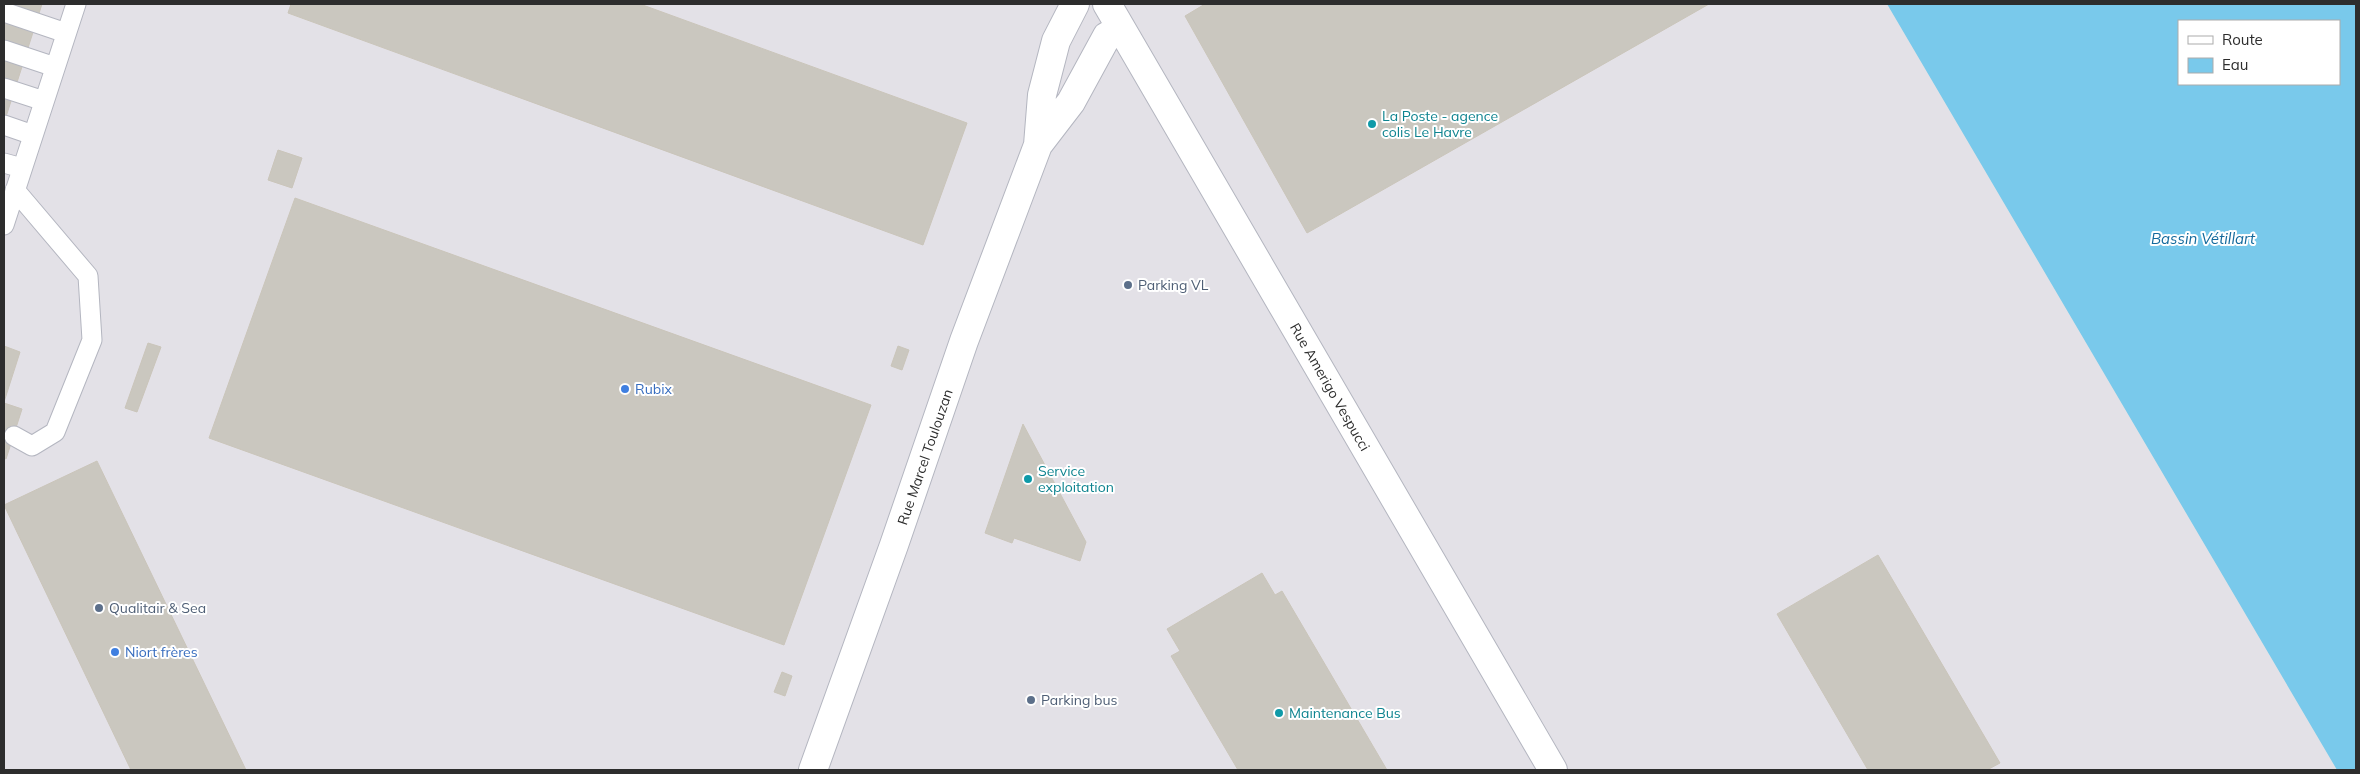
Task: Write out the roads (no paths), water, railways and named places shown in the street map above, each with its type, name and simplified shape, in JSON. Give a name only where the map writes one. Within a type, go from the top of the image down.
[{"type":"street","name":"Rue Marcel Toulouzan","points":[[814,770],[964,342],[1038,146],[1042,96],[1056,41],[1075,4]]},
{"type":"street","name":"Rue Amerigo Vespucci","points":[[1107,4],[1553,770]]},
{"type":"street","name":"Rue Marcel Toulouzan","points":[[1038,146],[1071,102],[1107,36],[1122,30]]},
{"type":"lane","points":[[4,225],[10,197],[22,168],[76,4]]},
{"type":"lane","points":[[4,12],[66,33]]},
{"type":"lane","points":[[4,50],[55,67]]},
{"type":"lane","points":[[4,88],[44,101]]},
{"type":"lane","points":[[4,125],[33,134]]},
{"type":"lane","points":[[4,162],[22,168]]},
{"type":"lane","points":[[10,197],[88,276],[92,340],[55,432],[32,446],[14,436]]},
{"type":"water","name":"Bassin Vétillart","points":[[1887,4],[2356,4],[2356,770],[2337,770]]},
{"type":"place","name":"La Poste - agence colis Le Havre","points":[[1372,124]]},
{"type":"place","name":"Parking VL","points":[[1128,285]]},
{"type":"place","name":"Rubix","points":[[625,389]]},
{"type":"place","name":"Service exploitation","points":[[1028,479]]},
{"type":"place","name":"Qualitair & Sea","points":[[99,608]]},
{"type":"place","name":"Niort frères","points":[[115,652]]},
{"type":"place","name":"Parking bus","points":[[1031,700]]},
{"type":"place","name":"Maintenance Bus","points":[[1279,713]]}]
